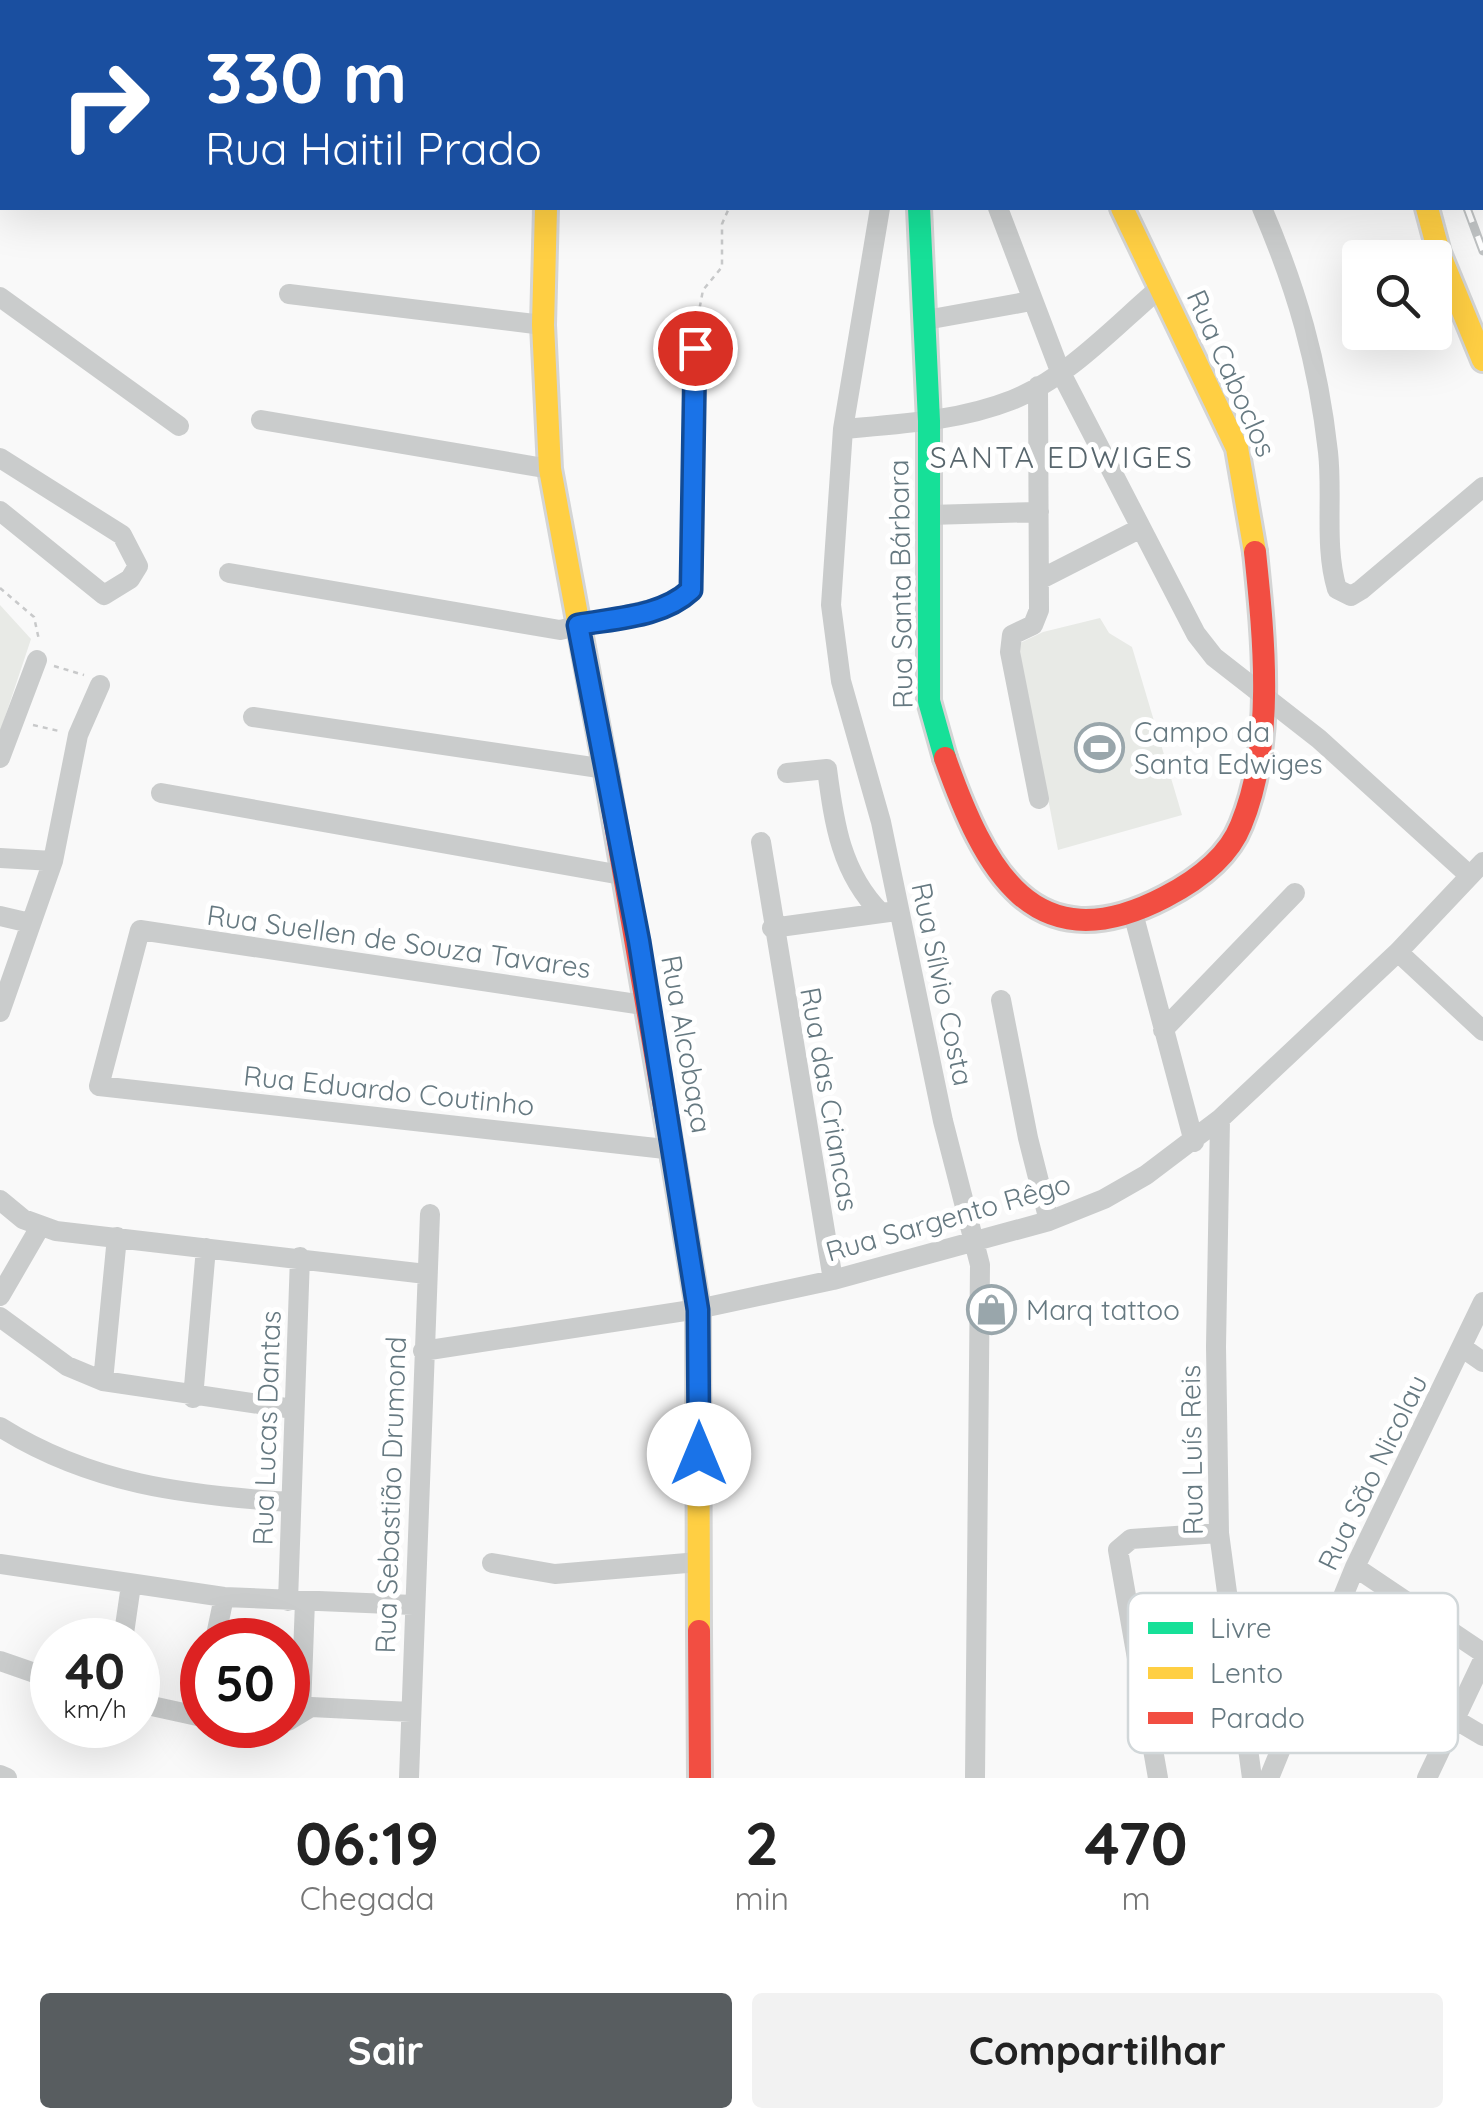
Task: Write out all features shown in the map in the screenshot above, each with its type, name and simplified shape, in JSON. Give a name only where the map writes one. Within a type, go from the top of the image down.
[{"type":"main road","name":"Rua Alcobaça","points":[[546,210],[542,324],[550,469],[628,876],[698,1310],[700,1778]]},
{"type":"main road","name":"Rua Santa Bárbara","points":[[919,210],[926,320],[929,701],[935,741],[948,777],[996,863],[1034,909],[1062,919],[1132,913],[1166,898],[1218,863],[1242,828],[1252,796],[1261,690]]},
{"type":"main road","name":"Rua Caboclos","points":[[1123,210],[1237,448],[1256,540],[1261,690]]},
{"type":"main road","points":[[1428,210],[1439,253],[1483,360]]},
{"type":"street","name":"Rua Sílvio Costa","points":[[880,210],[844,429],[831,605],[834,643],[890,912],[976,1242],[980,1328],[975,1778]]},
{"type":"street","points":[[999,210],[1060,371],[1196,634],[1224,666],[1261,690],[1476,869]]},
{"type":"street","points":[[1263,210],[1306,320],[1316,368],[1333,506],[1333,578],[1342,595],[1361,590],[1483,486]]},
{"type":"street","points":[[844,429],[928,421],[993,406],[1038,386],[1161,287]]},
{"type":"street","points":[[289,294],[542,324]]},
{"type":"street","points":[[0,297],[179,426]]},
{"type":"street","points":[[926,320],[1031,301]]},
{"type":"street","points":[[229,574],[560,630],[678,602],[691,590],[695,348]]},
{"type":"street","points":[[1038,386],[1037,618],[1012,636],[1010,652],[1039,799]]},
{"type":"street","points":[[261,420],[550,469]]},
{"type":"street","points":[[0,458],[122,536],[138,566],[130,578],[104,594],[0,510]]},
{"type":"street","points":[[929,516],[1039,512]]},
{"type":"street","points":[[1039,580],[1141,528]]},
{"type":"street","points":[[0,758],[37,660]]},
{"type":"street","points":[[0,1012],[5,980],[52,861],[78,735],[100,685]]},
{"type":"street","points":[[253,717],[606,769]]},
{"type":"street","points":[[787,773],[827,769],[835,829],[845,859],[861,893],[890,912]]},
{"type":"street","points":[[161,794],[628,876]]},
{"type":"street","name":"Rua das Criancas","points":[[761,842],[772,928],[833,1280]]},
{"type":"street","points":[[0,858],[52,861]]},
{"type":"street","name":"Rua Sargento Rêgo","points":[[422,1352],[698,1310],[833,1280],[1050,1222],[1104,1199],[1194,1142],[1220,1120],[1398,952],[1476,869]]},
{"type":"street","points":[[1163,1030],[1295,893]]},
{"type":"street","points":[[772,928],[890,912]]},
{"type":"street","points":[[1132,913],[1194,1142]]},
{"type":"street","points":[[0,916],[30,922]]},
{"type":"street","name":"Rua Suellen de Souza Tavares","points":[[99,1086],[140,930],[650,1006]]},
{"type":"street","points":[[1398,952],[1483,1031]]},
{"type":"street","points":[[1002,1000],[1028,1138],[1050,1222]]},
{"type":"street","name":"Rua Eduardo Coutinho","points":[[99,1086],[674,1150]]},
{"type":"street","name":"Rua Luís Reis","points":[[1220,1120],[1216,1347],[1219,1533],[1227,1593]]},
{"type":"street","points":[[0,1200],[40,1228],[426,1274]]},
{"type":"street","name":"Rua Sebastião Drumond","points":[[409,1778],[430,1214]]},
{"type":"street","points":[[0,1296],[40,1228]]},
{"type":"street","points":[[103,1381],[117,1237]]},
{"type":"street","points":[[193,1398],[206,1248]]},
{"type":"street","name":"Rua Lucas Dantas","points":[[295,1618],[290,1502],[300,1257]]},
{"type":"street","name":"Rua São Nicolau","points":[[1345,1593],[1483,1302]]},
{"type":"street","points":[[0,1317],[67,1366],[103,1381],[193,1398],[293,1409]]},
{"type":"street","points":[[1463,1348],[1483,1362]]},
{"type":"street","points":[[0,1427],[44,1454],[113,1479],[290,1502]]},
{"type":"street","points":[[1128,1607],[1118,1550],[1131,1539],[1219,1533]]},
{"type":"street","points":[[492,1562],[555,1574],[699,1562]]},
{"type":"street","points":[[0,1564],[224,1597],[413,1605]]},
{"type":"street","points":[[1356,1567],[1393,1593]]},
{"type":"street","points":[[126,1618],[131,1585]]},
{"type":"street","points":[[219,1618],[224,1597]]},
{"type":"street","points":[[1458,1638],[1483,1656],[1458,1715]]},
{"type":"street","points":[[0,1661],[30,1671]]},
{"type":"street","points":[[310,1717],[410,1712]]},
{"type":"street","points":[[1458,1721],[1483,1736]]},
{"type":"street","points":[[1154,1753],[1158,1778]]},
{"type":"street","name":"Rua Luís Reis","points":[[1249,1753],[1252,1778]]},
{"type":"street","name":"Rua São Nicolau","points":[[1269,1778],[1279,1753]]},
{"type":"street","points":[[1427,1778],[1440,1753]]},
{"type":"path","points":[[695,348],[703,290],[722,267],[722,224],[729,210]]},
{"type":"path","points":[[0,588],[34,617],[40,632],[37,660],[100,685]]},
{"type":"path","points":[[12,721],[78,735]]},
{"type":"shaded area","points":[[0,605],[31,639],[0,732]]},
{"type":"shaded area","name":"Campo da Santa Edwiges","points":[[1100,618],[1109,633],[1132,647],[1182,815],[1058,850],[1018,644],[1043,632]]},
{"type":"railway","points":[[1468,210],[1483,251]]},
{"type":"traffic: fast","points":[[919,210],[929,421],[929,701],[945,758]]},
{"type":"traffic: slow","points":[[546,210],[543,325],[550,469],[606,772]]},
{"type":"traffic: slow","points":[[1123,210],[1237,448],[1255,552]]},
{"type":"traffic: slow","points":[[1428,210],[1439,253],[1483,360]]},
{"type":"traffic: slow","points":[[673,1158],[698,1309],[699,1631]]},
{"type":"traffic: jam","points":[[945,758],[977,836],[997,869],[1020,895],[1048,912],[1080,920],[1119,915],[1188,884],[1210,867],[1235,837],[1252,793],[1259,760],[1264,690],[1255,552]]},
{"type":"traffic: jam","points":[[606,772],[673,1158]]},
{"type":"traffic: jam","points":[[699,1631],[700,1778]]},
{"type":"place","name":"Campo da Santa Edwiges","points":[[1099,747]]},
{"type":"place","name":"Marq tattoo","points":[[991,1309]]},
{"type":"district","name":"SANTA EDWIGES","points":[[1062,457]]},
{"type":"route","points":[[695,348],[691,590],[678,602],[656,610],[578,625],[628,876],[698,1310],[699,1454]]}]
